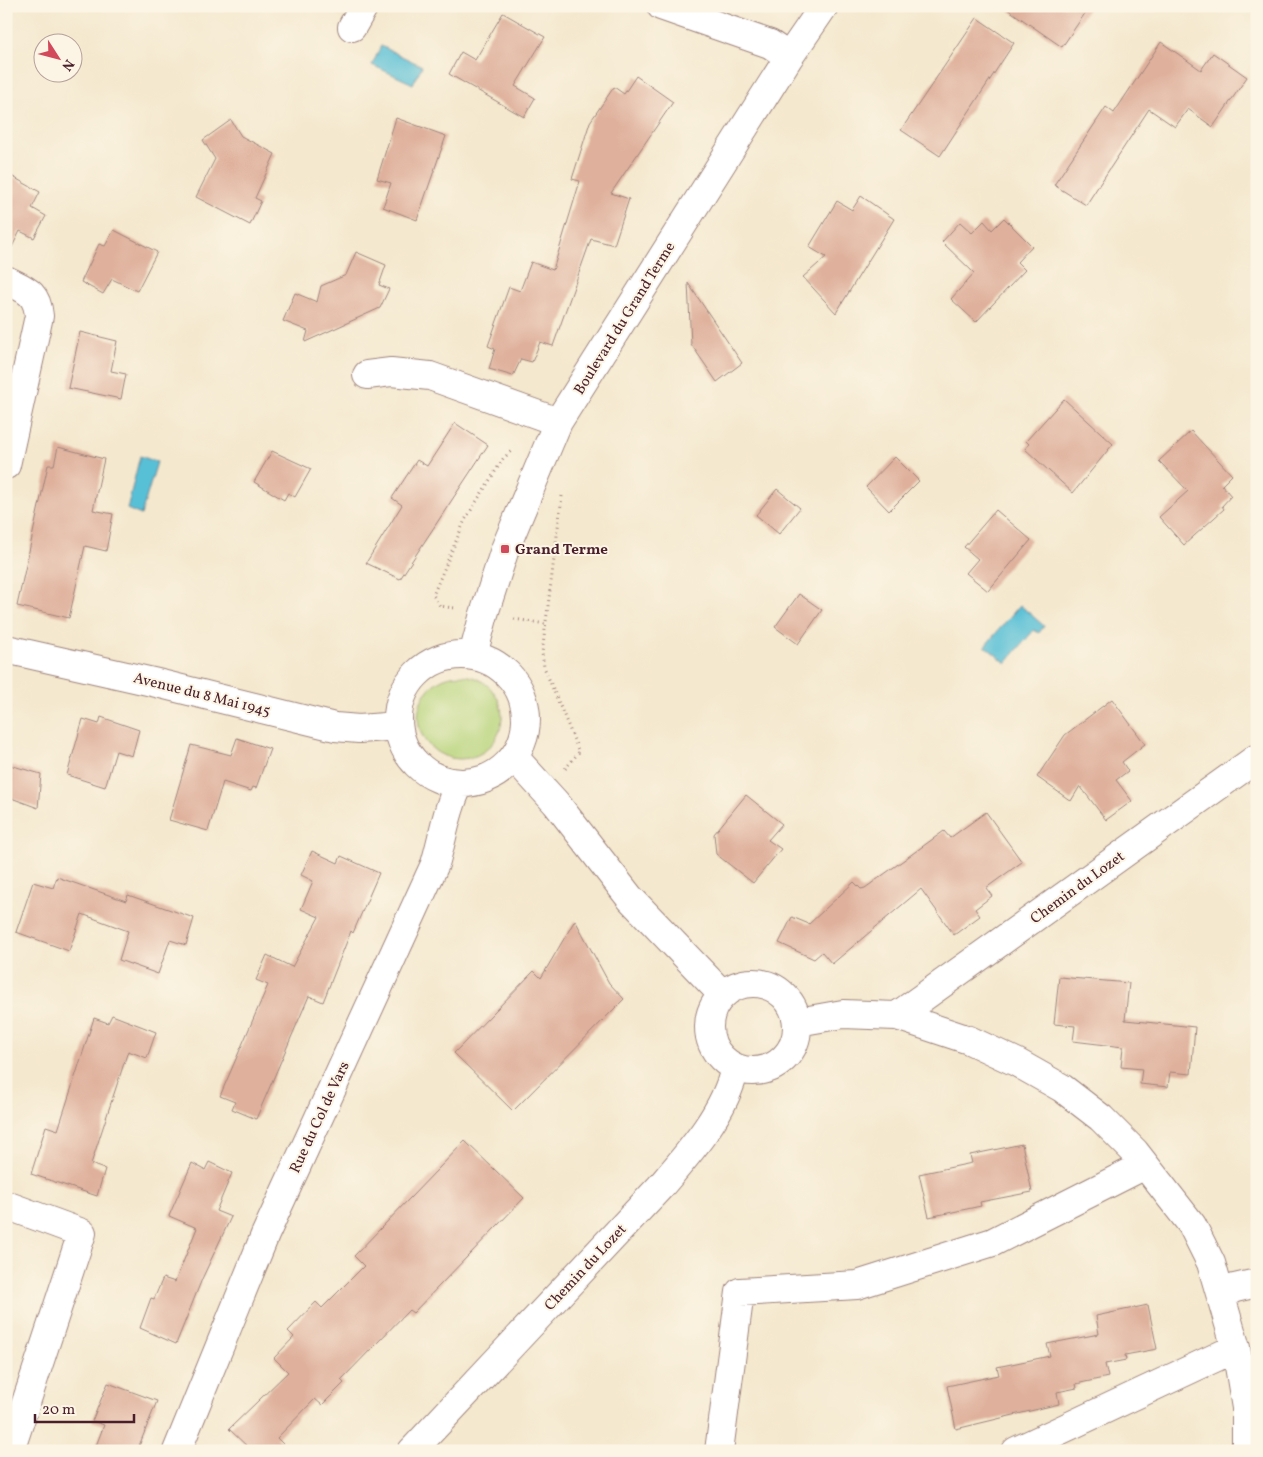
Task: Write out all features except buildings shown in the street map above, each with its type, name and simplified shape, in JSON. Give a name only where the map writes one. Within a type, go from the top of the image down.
[{"type":"street","points":[[661,6],[770,44],[789,57]]},
{"type":"street","name":"Boulevard du Grand Terme","points":[[473,655],[504,549],[558,422],[789,57],[824,6]]},
{"type":"street","points":[[6,280],[31,292],[38,302],[38,316],[6,465]]},
{"type":"street","points":[[367,375],[391,372],[430,376],[558,422]]},
{"type":"street","name":"Avenue du 8 Mai 1945","points":[[6,649],[157,683],[335,727],[359,729],[398,726]]},
{"type":"street","points":[[450,655],[473,655],[499,666],[518,686],[525,704],[527,722],[523,740],[514,757],[499,771],[481,780],[460,783],[434,776],[412,760],[403,744],[398,726],[400,702],[410,681],[427,664],[450,655]]},
{"type":"street","points":[[514,757],[556,802],[630,898],[723,994]]},
{"type":"street","name":"Chemin du Lozet","points":[[897,1016],[1257,758]]},
{"type":"street","name":"Rue du Col de Vars","points":[[177,1451],[265,1235],[435,864],[447,824],[451,800],[460,783]]},
{"type":"street","points":[[753,983],[769,986],[783,994],[793,1007],[798,1022],[796,1038],[790,1052],[779,1064],[765,1071],[749,1072],[735,1068],[720,1058],[711,1043],[709,1025],[713,1009],[723,994],[737,986],[753,983]]},
{"type":"street","points":[[798,1022],[843,1014],[897,1016],[968,1040],[1016,1062],[1062,1088],[1100,1118],[1145,1165],[1192,1225],[1211,1263],[1222,1295],[1236,1348],[1246,1408],[1246,1451]]},
{"type":"street","name":"Chemin du Lozet","points":[[412,1451],[684,1160],[711,1120],[732,1081],[735,1068]]},
{"type":"street","points":[[719,1451],[740,1292],[857,1285],[993,1242],[1145,1165]]},
{"type":"street","points":[[6,1205],[82,1233],[10,1451]]},
{"type":"street","points":[[1222,1295],[1235,1288],[1257,1283]]},
{"type":"street","points":[[1016,1451],[1236,1348]]},
{"type":"path","points":[[440,606],[433,595],[465,520],[503,459],[515,447]]},
{"type":"path","points":[[560,772],[568,768],[579,752],[544,667],[542,654],[563,491]]},
{"type":"path","points":[[513,619],[546,624]]},
{"type":"green space","points":[[460,675],[476,678],[490,687],[499,701],[502,717],[499,733],[490,747],[476,756],[460,759],[444,756],[430,747],[421,733],[418,717],[421,701],[430,687],[444,678]]},
{"type":"water","points":[[381,46],[422,66],[413,84],[372,65]]},
{"type":"water","points":[[140,456],[157,462],[141,515],[127,509]]},
{"type":"water","points":[[1020,605],[1044,626],[1039,633],[1034,630],[1006,663],[985,646]]},
{"type":"place","name":"Grand Terme","points":[[505,549]]}]
